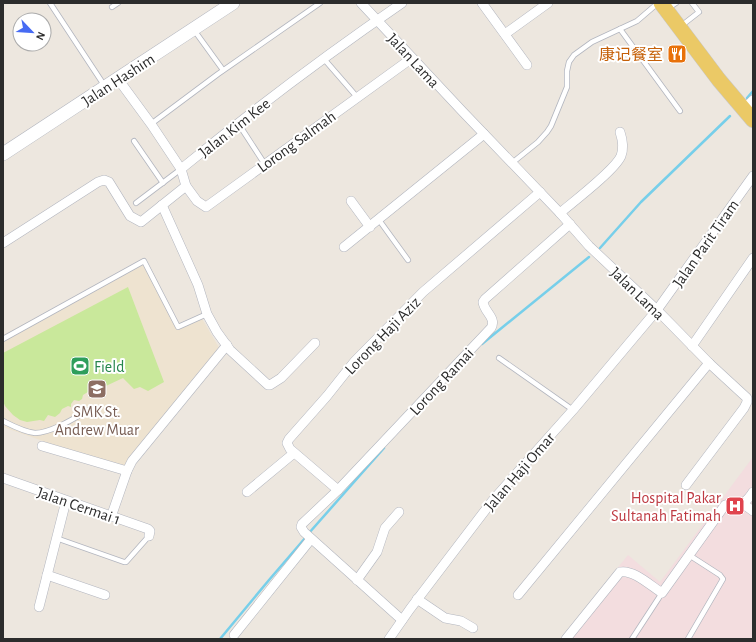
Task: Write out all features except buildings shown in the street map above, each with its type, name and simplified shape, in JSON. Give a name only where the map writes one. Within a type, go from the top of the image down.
[{"type":"main road","points":[[665,5],[719,80],[750,110]]},
{"type":"street","name":"Jalan Hashim","points":[[3,154],[233,3]]},
{"type":"street","name":"Jalan Lama","points":[[361,3],[560,213],[589,246],[657,310],[746,398],[747,402],[744,408],[686,485]]},
{"type":"street","name":"Jalan Kim Kee","points":[[181,169],[237,123],[402,3]]},
{"type":"street","points":[[482,3],[527,65]]},
{"type":"street","points":[[505,34],[548,3]]},
{"type":"street","name":"Lorong Salmah","points":[[186,186],[197,201],[204,207],[208,207],[264,164],[412,58]]},
{"type":"street","points":[[3,243],[98,182],[104,180],[108,182],[130,216],[141,222],[186,186],[181,169],[151,124],[118,79]]},
{"type":"street","points":[[560,213],[616,164],[623,151],[624,143],[620,132]]},
{"type":"street","points":[[344,248],[484,134]]},
{"type":"street","name":"Jalan Parit Tiram","points":[[657,310],[753,176]]},
{"type":"street","name":"Lorong Haji Aziz","points":[[294,453],[288,446],[289,438],[327,396],[354,362],[424,292],[540,192]]},
{"type":"street","points":[[351,201],[370,227]]},
{"type":"street","points":[[162,205],[198,285],[207,314],[217,332],[227,345],[269,386],[281,378],[314,343]]},
{"type":"street","name":"Lorong Ramai","points":[[308,536],[301,527],[302,524],[338,490],[493,324],[484,306],[483,302],[485,299],[570,224]]},
{"type":"street","points":[[692,346],[753,258]]},
{"type":"street","name":"Jalan Haji Omar","points":[[389,639],[417,599],[493,500],[573,410],[657,310]]},
{"type":"street","points":[[111,517],[127,471],[136,456],[227,345]]},
{"type":"street","points":[[518,595],[710,363]]},
{"type":"street","points":[[42,446],[127,471]]},
{"type":"street","points":[[247,492],[294,453],[338,490]]},
{"type":"street","name":"Jalan Cermai 1","points":[[3,478],[148,529],[150,531],[149,536]]},
{"type":"street","points":[[742,503],[748,499],[753,492]]},
{"type":"street","points":[[39,607],[66,501]]},
{"type":"street","points":[[566,639],[620,572],[625,571],[632,573],[662,593],[725,505],[736,502],[742,503],[753,511]]},
{"type":"street","points":[[357,580],[377,552],[385,528],[399,512]]},
{"type":"street","points":[[234,635],[308,536],[402,620]]},
{"type":"street","points":[[47,575],[105,595]]},
{"type":"street","points":[[417,599],[445,618],[461,621],[472,628]]},
{"type":"lane","points":[[50,3],[105,87]]},
{"type":"lane","points":[[112,7],[118,3]]},
{"type":"lane","points":[[151,124],[223,70],[320,3]]},
{"type":"lane","points":[[680,27],[699,12],[692,3]]},
{"type":"lane","points":[[512,163],[538,142],[551,126],[567,87],[567,71],[569,62],[574,55],[592,42],[665,5]]},
{"type":"lane","points":[[620,28],[680,111]]},
{"type":"lane","points":[[194,29],[223,70]]},
{"type":"lane","points":[[324,59],[357,97]]},
{"type":"lane","points":[[237,123],[264,164]]},
{"type":"lane","points":[[134,141],[163,183]]},
{"type":"lane","points":[[136,204],[181,169]]},
{"type":"lane","points":[[379,220],[408,260]]},
{"type":"lane","points":[[3,338],[144,261],[178,327],[207,314]]},
{"type":"lane","points":[[499,358],[573,410]]},
{"type":"lane","points":[[3,421],[21,430],[36,433],[69,422],[92,408]]},
{"type":"lane","points":[[56,538],[126,562],[149,536]]},
{"type":"lane","points":[[688,639],[723,579],[718,573],[689,555]]},
{"type":"lane","points":[[632,639],[662,593]]},
{"type":"shaded area","name":"SMK St. Andrew Muar","points":[[144,261],[178,327],[201,317],[221,351],[129,467],[60,447],[3,427],[3,335]]},
{"type":"shaded area","name":"Hospital Pakar Sultanah Fatimah","points":[[753,457],[753,639],[560,639],[628,555],[660,582]]},
{"type":"green space","name":"Field","points":[[128,287],[164,382],[148,391],[140,387],[134,389],[123,378],[93,392],[91,390],[83,395],[82,399],[79,401],[74,400],[71,407],[68,406],[62,409],[55,417],[48,415],[44,421],[40,420],[27,422],[20,420],[13,415],[5,406],[3,401],[3,353]]},
{"type":"waterway","points":[[747,98],[753,91]]},
{"type":"waterway","points":[[600,248],[641,202],[730,116]]},
{"type":"waterway","points":[[482,344],[589,257]]},
{"type":"waterway","points":[[309,533],[384,448]]},
{"type":"waterway","points":[[220,639],[306,537]]},
{"type":"place","name":"康记餐室","points":[[677,54]]},
{"type":"place","name":"Field","points":[[80,366]]},
{"type":"place","name":"SMK St. Andrew Muar","points":[[97,389]]},
{"type":"place","name":"Hospital Pakar Sultanah Fatimah","points":[[735,506]]}]
